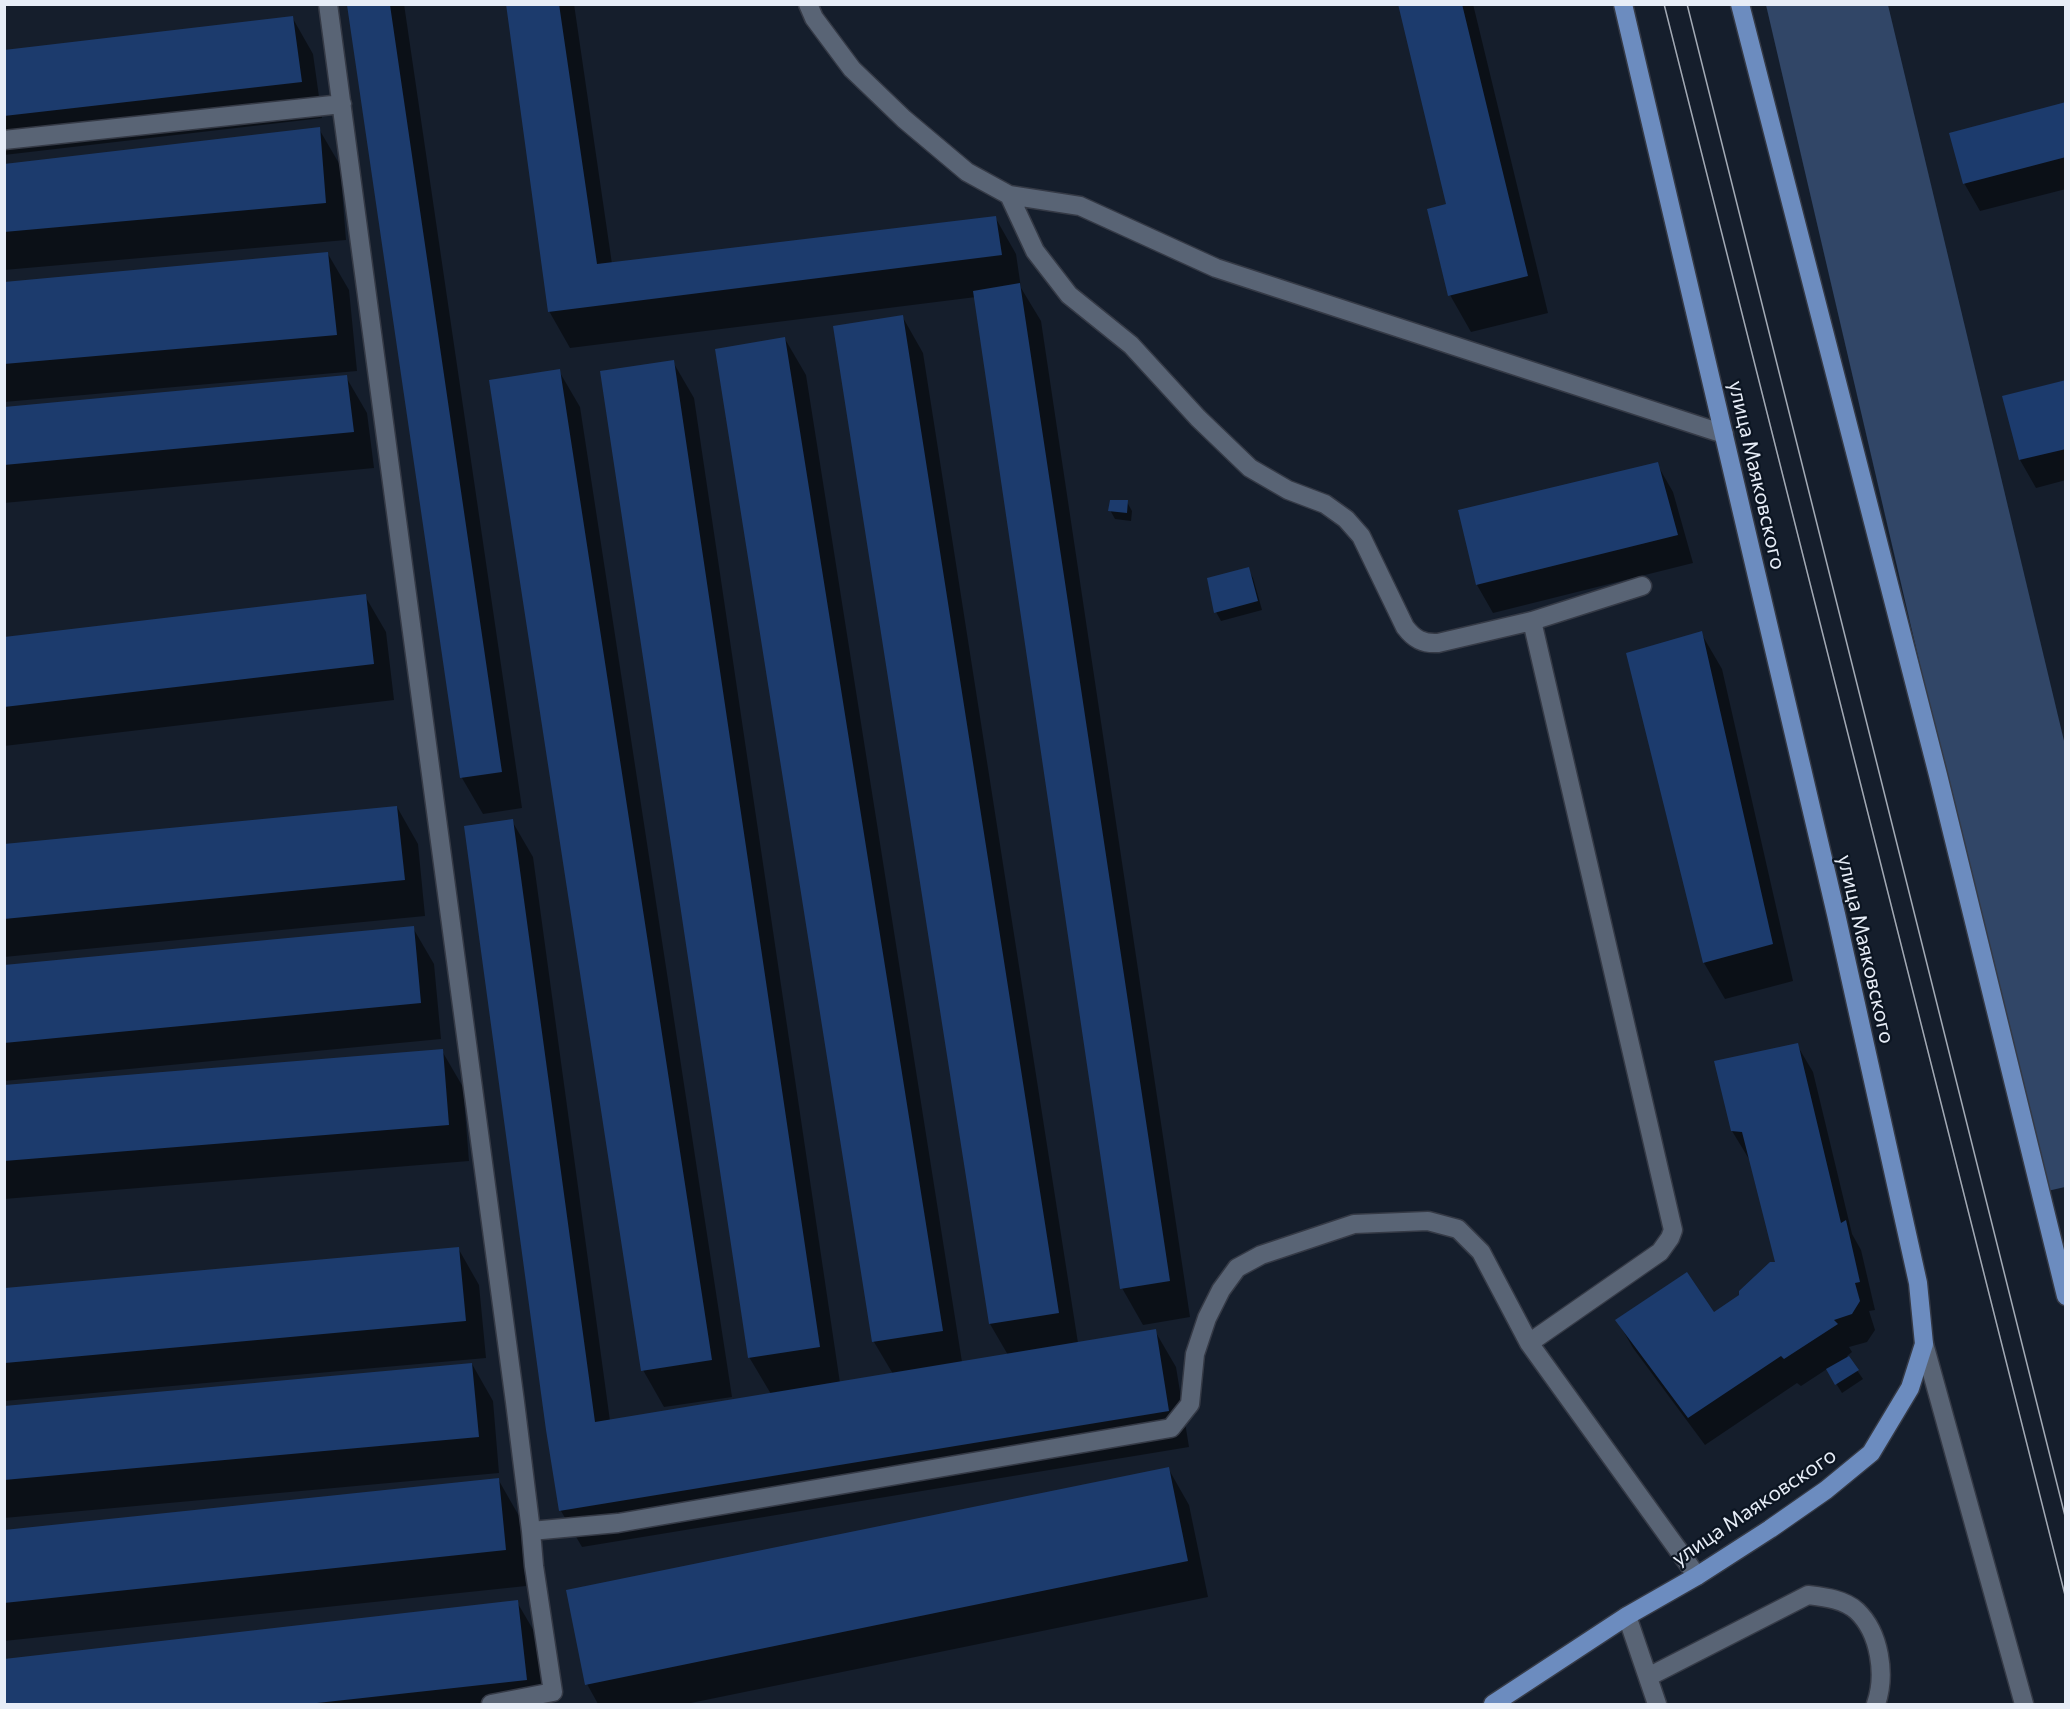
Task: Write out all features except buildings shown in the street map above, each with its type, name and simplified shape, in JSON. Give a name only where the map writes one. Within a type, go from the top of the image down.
[{"type":"main road","name":"улица Маяковского","points":[[1493,1704],[1627,1616],[1697,1576],[1826,1490],[1871,1453],[1910,1388],[1924,1344],[1918,1283],[1836,914],[1623,4]]},
{"type":"main road","points":[[1740,4],[1938,775],[2066,1296]]},
{"type":"lane","points":[[327,4],[515,1402],[534,1566],[554,1692],[491,1704]]},
{"type":"lane","points":[[808,4],[814,18],[852,69],[904,118],[967,172],[1009,195],[1080,206],[1216,268],[1724,434]]},
{"type":"lane","points":[[4,140],[342,104]]},
{"type":"lane","points":[[1009,195],[1035,251],[1069,295],[1131,345],[1198,418],[1250,468],[1288,490],[1325,504],[1346,519],[1361,536],[1411,635],[1428,643],[1438,643],[1532,621],[1642,586]]},
{"type":"lane","points":[[1530,1343],[1660,1252],[1673,1230],[1532,621]]},
{"type":"lane","points":[[531,1532],[618,1523],[1171,1428],[1191,1404],[1195,1354],[1204,1327],[1221,1290],[1237,1268],[1260,1255],[1354,1224],[1428,1221],[1458,1229],[1481,1252],[1530,1343],[1697,1576]]},
{"type":"lane","points":[[1924,1344],[2024,1704]]},
{"type":"lane","points":[[1648,1677],[1808,1595],[1831,1598],[1856,1610],[1872,1630],[1880,1661],[1880,1693],[1876,1704]]},
{"type":"lane","points":[[1627,1616],[1657,1704]]},
{"type":"shaded area","points":[[1766,5],[1888,5],[2065,745],[2065,1187],[2043,1192]]},
{"type":"tram line","points":[[1664,4],[2066,1599]]},
{"type":"tram line","points":[[1687,4],[2066,1520]]}]
